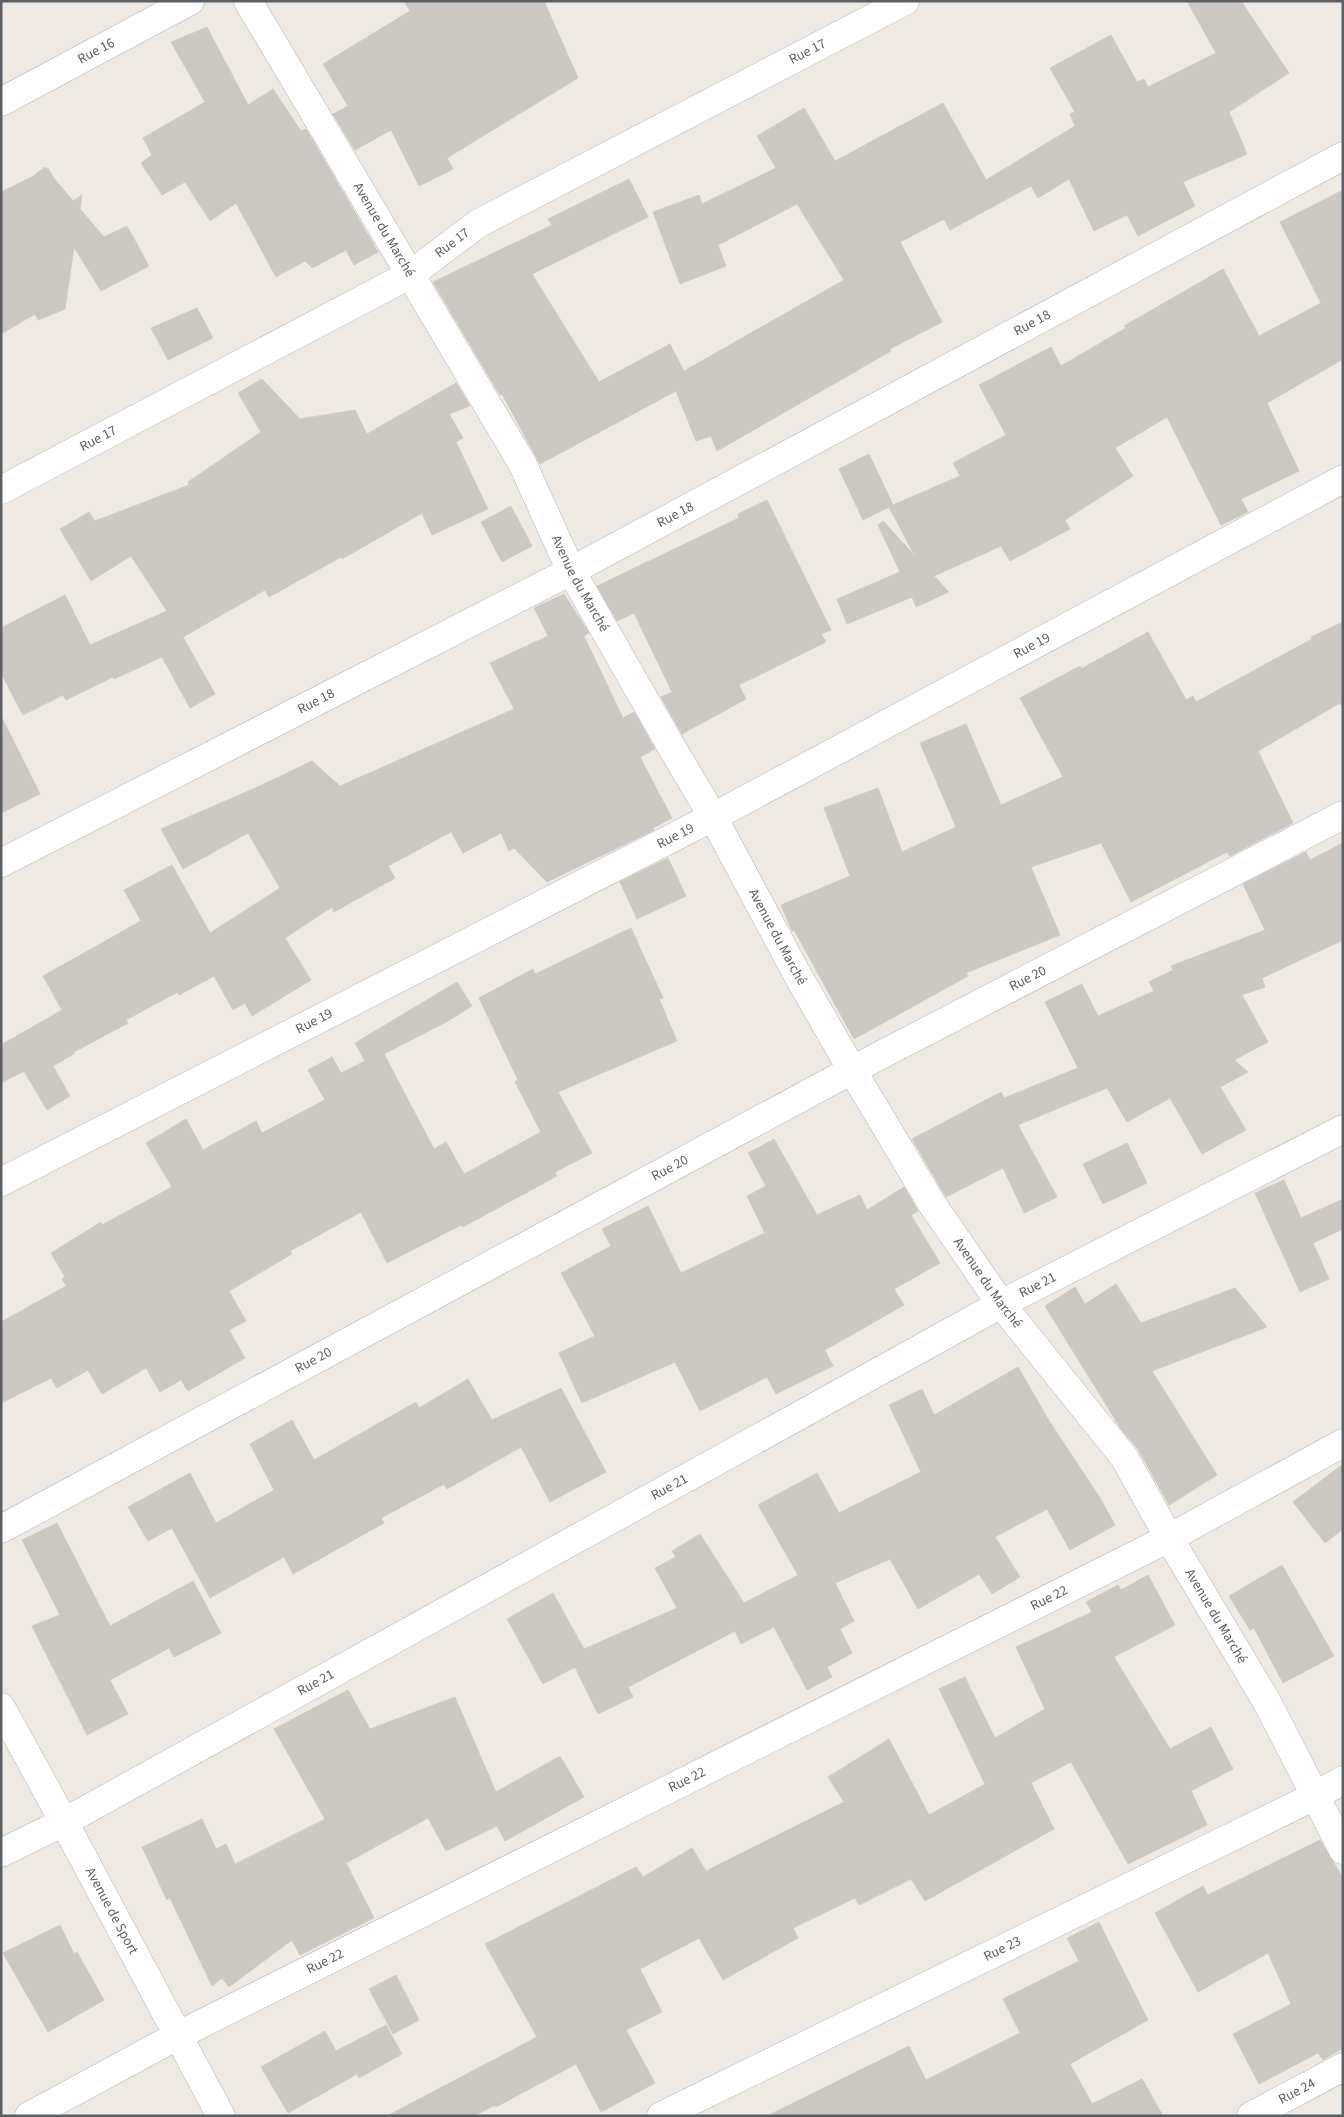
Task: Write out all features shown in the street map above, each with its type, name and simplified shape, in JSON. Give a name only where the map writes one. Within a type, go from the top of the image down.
[{"type":"street","name":"Rue 16","points":[[1,102],[190,1]]},
{"type":"street","name":"Avenue du Marché","points":[[248,1],[522,463],[571,571],[714,817],[797,974],[852,1070],[932,1204],[1001,1304],[1124,1457],[1169,1538],[1267,1702],[1343,1850]]},
{"type":"street","name":"Rue 17","points":[[1,490],[411,274],[479,223],[905,1]]},
{"type":"street","name":"Rue 18","points":[[1,863],[571,571],[1343,156]]},
{"type":"street","name":"Rue 19","points":[[1,1182],[714,817],[1343,479]]},
{"type":"street","name":"Rue 20","points":[[1,1529],[852,1070],[1343,816]]},
{"type":"street","name":"Rue 21","points":[[1,1853],[64,1822],[1001,1304],[1343,1129]]},
{"type":"street","name":"Rue 22","points":[[29,2116],[177,2036],[1169,1538],[1343,1443]]},
{"type":"street","name":"Avenue de Sport","points":[[1,1707],[221,2116]]},
{"type":"street","name":"Rue 23","points":[[661,2116],[1315,1796],[1343,1780]]},
{"type":"street","name":"Rue 24","points":[[1251,2116],[1343,2067]]},
{"type":"building","points":[[404,1],[544,1],[578,78],[447,158],[453,169],[419,186],[391,130],[355,150],[333,114],[348,106],[323,64],[410,11]]},
{"type":"building","points":[[1187,1],[1241,1],[1289,73],[1229,112],[1247,154],[1183,182],[1195,206],[1138,236],[1127,215],[1094,231],[1069,179],[1038,198],[1031,186],[950,230],[944,219],[900,242],[942,322],[890,349],[891,351],[717,451],[711,436],[696,441],[676,391],[540,464],[502,394],[500,395],[433,282],[552,225],[548,219],[629,179],[648,217],[532,274],[599,382],[670,344],[684,371],[844,280],[797,204],[718,245],[726,266],[680,284],[653,212],[699,195],[702,204],[776,168],[757,136],[804,108],[835,161],[943,103],[986,180],[1075,126],[1070,114],[1075,112],[1050,68],[1111,35],[1137,82],[1144,79],[1148,87],[1216,53]]},
{"type":"building","points":[[207,27],[248,105],[273,89],[301,131],[306,129],[378,252],[354,265],[346,250],[312,268],[305,261],[276,277],[236,203],[210,221],[185,182],[162,195],[141,163],[152,155],[143,138],[205,102],[171,42]]},
{"type":"building","points":[[45,167],[46,169],[48,168],[73,201],[82,195],[80,209],[104,237],[127,226],[149,266],[101,291],[74,247],[65,309],[38,320],[35,314],[1,334],[1,192],[32,177]]},
{"type":"building","points":[[1343,190],[1343,359],[1267,403],[1299,471],[1241,499],[1248,512],[1221,525],[1167,417],[1115,448],[1133,476],[1065,520],[1070,529],[1010,561],[1001,546],[934,576],[949,592],[916,607],[912,597],[847,624],[837,599],[900,572],[878,525],[883,521],[915,556],[889,507],[863,520],[839,469],[869,454],[893,505],[960,476],[953,463],[1006,435],[979,385],[1051,347],[1061,366],[1126,328],[1124,326],[1223,269],[1259,336],[1321,303],[1280,222]]},
{"type":"building","points":[[197,308],[213,338],[168,360],[151,328]]},
{"type":"building","points":[[262,379],[300,419],[355,410],[367,434],[456,383],[470,406],[449,414],[463,438],[456,442],[488,509],[432,535],[422,513],[342,559],[341,557],[269,597],[265,590],[183,637],[215,694],[190,708],[162,657],[114,679],[113,677],[66,700],[63,695],[23,715],[1,673],[1,628],[65,595],[90,645],[167,611],[131,556],[91,581],[60,529],[89,512],[95,521],[189,485],[188,482],[261,432],[238,393]]},
{"type":"building","points":[[767,500],[831,630],[821,634],[826,642],[739,685],[746,699],[682,734],[661,697],[672,692],[634,613],[617,621],[597,586],[739,518],[738,514]]},
{"type":"building","points":[[511,506],[532,546],[502,562],[481,522]]},
{"type":"building","points":[[564,594],[589,633],[584,636],[623,718],[634,712],[655,749],[640,757],[672,818],[653,828],[654,830],[547,882],[514,848],[509,851],[501,833],[463,853],[451,832],[388,866],[395,878],[334,912],[332,907],[285,938],[311,980],[252,1016],[245,1003],[233,1010],[214,976],[179,995],[178,992],[126,1020],[128,1023],[74,1052],[53,1066],[70,1096],[47,1110],[24,1071],[1,1083],[1,1045],[62,1010],[43,976],[141,921],[124,890],[172,865],[210,933],[280,888],[248,833],[183,869],[161,829],[312,761],[340,786],[514,709],[490,663],[548,636],[534,608]]},
{"type":"building","points":[[1343,622],[1343,708],[1340,703],[1258,751],[1293,823],[1230,856],[1227,852],[1131,902],[1101,843],[1031,867],[1060,935],[966,973],[968,976],[854,1039],[794,930],[792,931],[781,905],[850,876],[824,808],[878,788],[902,852],[956,827],[920,743],[966,724],[1001,805],[1063,777],[1020,698],[1080,666],[1081,669],[1148,632],[1186,700],[1193,696],[1196,702],[1312,639],[1311,637]]},
{"type":"building","points":[[1,716],[40,794],[1,813]]},
{"type":"building","points":[[1343,843],[1343,940],[1262,978],[1265,987],[1242,995],[1268,1042],[1234,1060],[1248,1072],[1220,1087],[1246,1130],[1202,1154],[1170,1098],[1127,1122],[1107,1088],[1018,1125],[1057,1197],[1024,1213],[1003,1168],[946,1197],[912,1139],[1001,1092],[1004,1098],[1078,1068],[1045,1002],[1082,984],[1098,1016],[1154,991],[1149,982],[1173,970],[1171,966],[1265,930],[1243,884],[1306,852],[1310,860]]},
{"type":"building","points":[[668,858],[686,896],[637,919],[620,882]]},
{"type":"building","points":[[631,928],[663,998],[659,999],[677,1041],[558,1092],[592,1153],[555,1172],[557,1176],[463,1227],[461,1225],[387,1263],[361,1212],[290,1251],[292,1254],[229,1291],[246,1321],[229,1330],[245,1358],[188,1391],[181,1380],[160,1392],[146,1368],[102,1394],[88,1370],[57,1388],[51,1378],[1,1403],[1,1322],[66,1286],[62,1279],[65,1277],[51,1253],[101,1222],[102,1225],[172,1187],[146,1143],[186,1119],[203,1150],[256,1121],[262,1133],[325,1100],[308,1070],[332,1057],[341,1073],[365,1061],[355,1043],[457,982],[472,1006],[448,1021],[384,1054],[434,1149],[446,1142],[464,1174],[541,1132],[515,1082],[518,1080],[479,998],[533,969],[535,974]]},
{"type":"building","points":[[774,1139],[817,1215],[860,1195],[867,1210],[904,1187],[918,1211],[911,1215],[940,1263],[894,1289],[904,1305],[825,1350],[833,1366],[776,1394],[767,1377],[700,1411],[675,1362],[582,1403],[559,1353],[595,1336],[561,1273],[611,1246],[602,1229],[648,1206],[681,1273],[765,1233],[747,1196],[766,1186],[748,1153]]},
{"type":"building","points":[[1127,1143],[1147,1183],[1103,1204],[1083,1164]]},
{"type":"building","points":[[1284,1180],[1301,1218],[1343,1199],[1343,1229],[1313,1243],[1329,1279],[1300,1292],[1255,1193]]},
{"type":"building","points":[[1116,1284],[1141,1323],[1235,1288],[1267,1327],[1152,1371],[1217,1475],[1169,1505],[1138,1449],[1121,1429],[1045,1306],[1075,1287],[1085,1304]]},
{"type":"building","points":[[1018,1367],[1048,1419],[1100,1498],[1115,1525],[1070,1550],[1047,1509],[995,1537],[1020,1577],[992,1594],[979,1574],[918,1609],[890,1559],[835,1583],[854,1621],[840,1629],[852,1653],[827,1667],[832,1677],[807,1690],[774,1627],[741,1644],[735,1631],[628,1687],[633,1697],[598,1714],[575,1667],[543,1684],[507,1619],[553,1593],[584,1649],[677,1608],[655,1568],[676,1557],[672,1551],[700,1534],[744,1603],[798,1575],[758,1505],[817,1473],[839,1513],[921,1472],[889,1405],[922,1389],[934,1415]]},
{"type":"building","points":[[468,1379],[492,1420],[561,1388],[606,1472],[550,1502],[521,1447],[447,1489],[444,1484],[381,1518],[384,1523],[293,1574],[284,1557],[210,1598],[172,1528],[148,1541],[128,1507],[190,1473],[216,1523],[274,1490],[250,1444],[292,1420],[314,1460],[416,1402],[419,1408]]},
{"type":"building","points":[[1343,1464],[1343,1529],[1325,1543],[1293,1502]]},
{"type":"building","points":[[57,1523],[110,1626],[193,1581],[221,1633],[174,1657],[169,1648],[110,1680],[128,1714],[87,1735],[32,1626],[60,1615],[22,1540]]},
{"type":"building","points":[[1282,1565],[1334,1656],[1283,1683],[1254,1628],[1250,1630],[1229,1596]]},
{"type":"building","points":[[1148,1575],[1175,1625],[1114,1657],[1170,1749],[1211,1727],[1233,1769],[1191,1791],[1207,1825],[1128,1864],[1071,1762],[1031,1783],[1054,1829],[925,1901],[911,1879],[859,1905],[855,1898],[793,1928],[798,1938],[723,1980],[699,1938],[640,1969],[662,2012],[626,2030],[655,2083],[601,2112],[576,2064],[496,2107],[495,2105],[474,2116],[387,2116],[537,2037],[485,1944],[636,1867],[643,1877],[692,1848],[706,1871],[844,1802],[828,1777],[889,1739],[929,1815],[985,1784],[939,1689],[965,1677],[995,1738],[1045,1709],[1016,1647],[1092,1612],[1086,1602],[1118,1585],[1121,1590]]},
{"type":"building","points":[[348,1690],[370,1729],[455,1697],[496,1792],[560,1756],[584,1797],[505,1841],[497,1826],[446,1851],[428,1818],[346,1863],[374,1918],[300,1955],[292,1940],[229,1987],[222,1978],[212,1986],[170,1898],[167,1900],[142,1847],[202,1819],[216,1849],[226,1844],[235,1864],[325,1819],[274,1729]]},
{"type":"building","points":[[1320,1840],[1343,1878],[1343,2048],[1323,2060],[1318,2053],[1259,2084],[1233,2034],[1291,2004],[1268,1953],[1198,1992],[1155,1913],[1203,1886],[1208,1895]]},
{"type":"building","points":[[1099,1922],[1148,2020],[1070,2064],[1092,2104],[1142,2079],[1163,2116],[767,2116],[909,2046],[926,2080],[1020,2033],[1003,1999],[1079,1961],[1067,1938]]},
{"type":"building","points":[[60,1925],[74,1954],[77,1952],[104,2000],[48,2032],[3,1953]]},
{"type":"building","points":[[396,1975],[419,2020],[393,2034],[369,1989]]},
{"type":"building","points":[[386,2025],[402,2054],[359,2078],[357,2074],[288,2113],[261,2067],[325,2031],[336,2051]]}]
